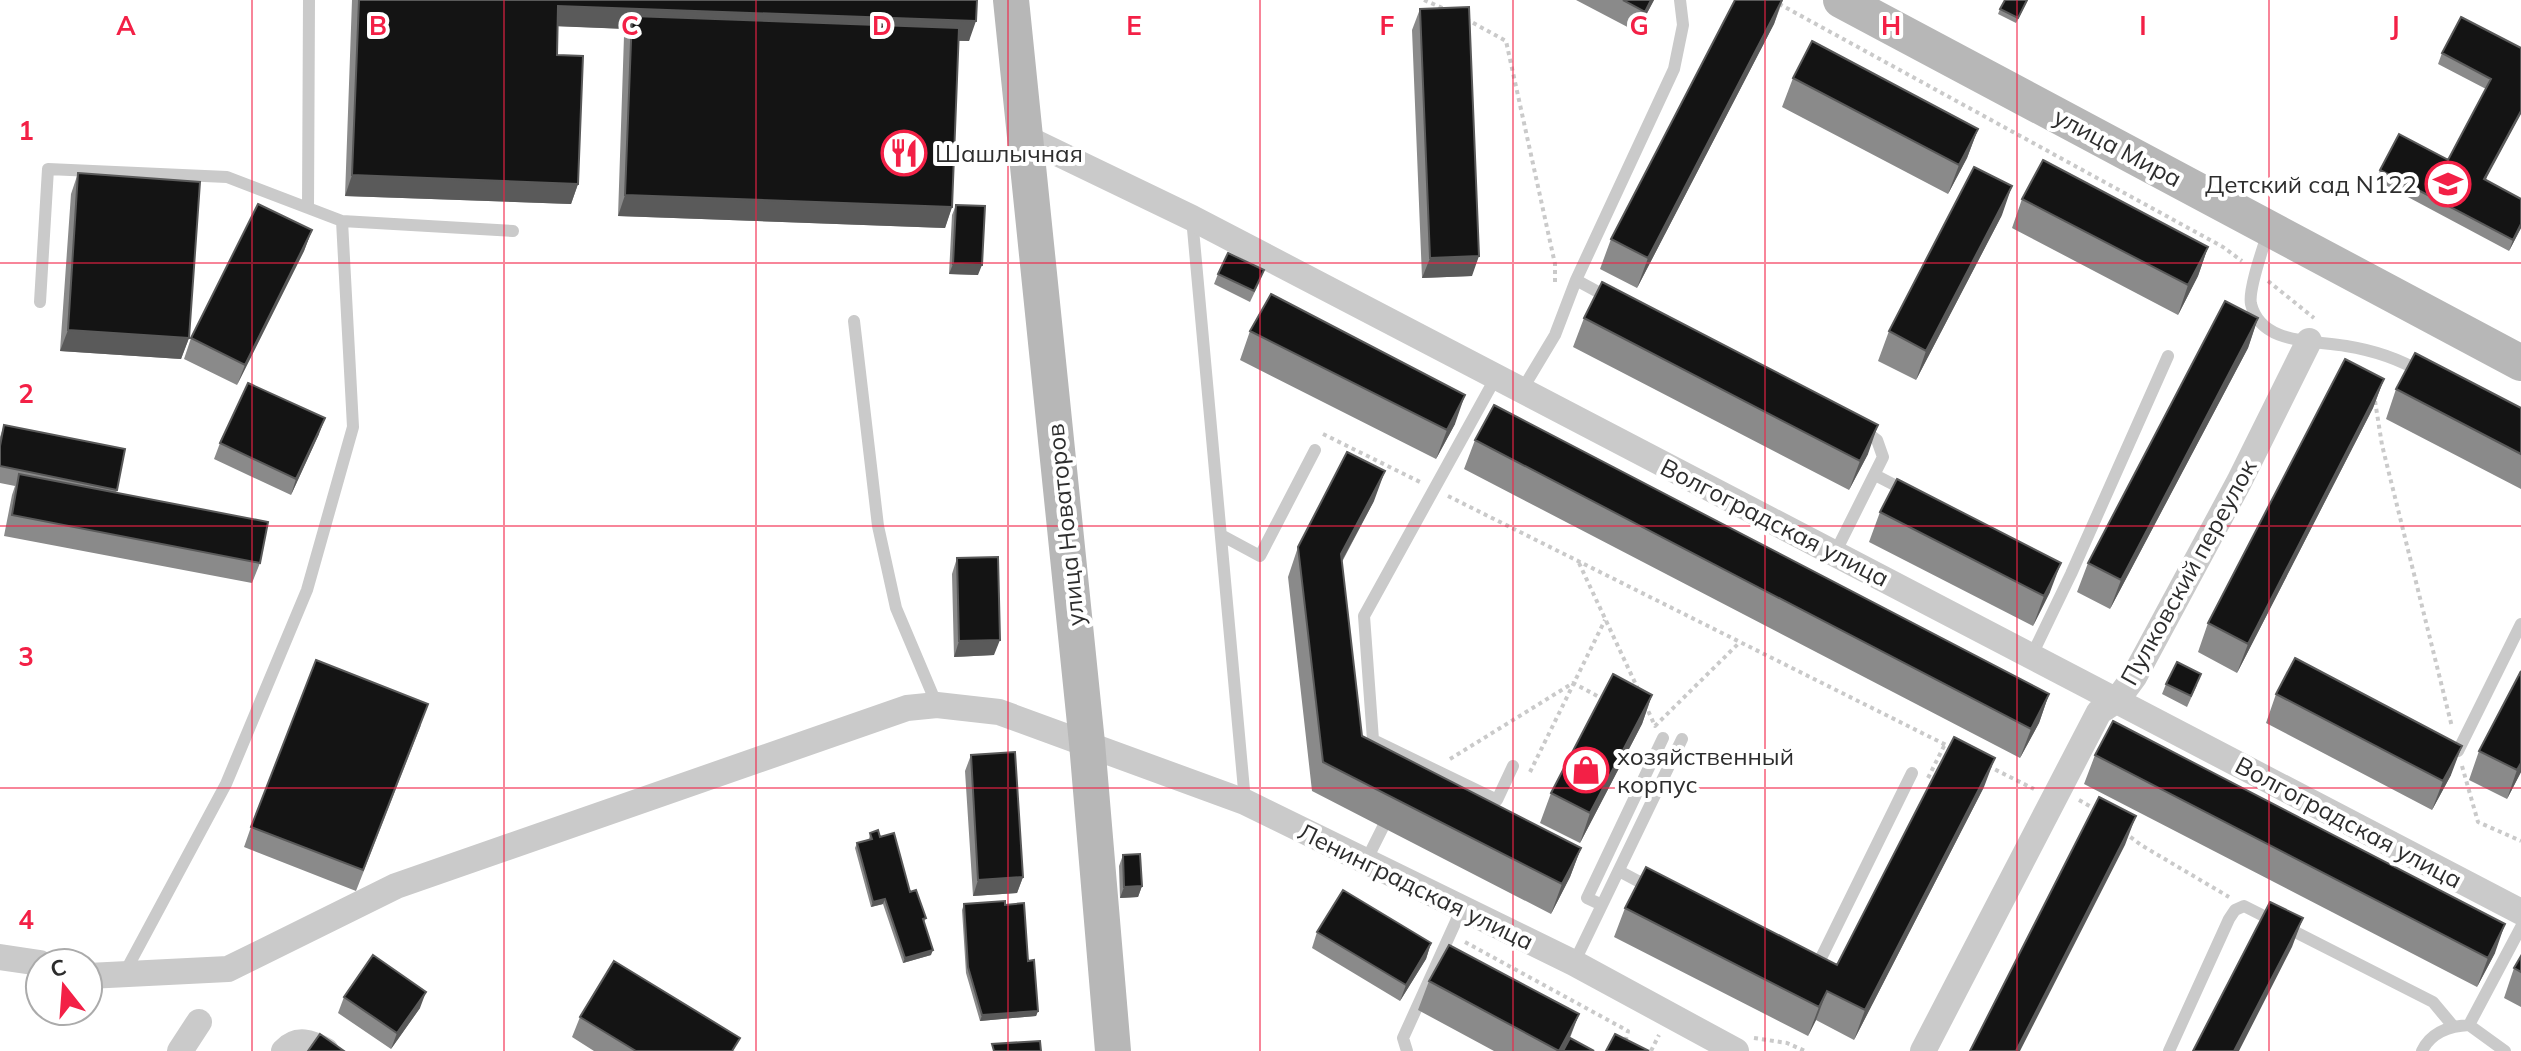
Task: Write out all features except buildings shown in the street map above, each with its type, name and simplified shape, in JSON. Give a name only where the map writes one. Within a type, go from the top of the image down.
[{"type":"street","name":"улица Новаторов","points":[[1011,0],[1087,743],[1113,1051]]},
{"type":"street","name":"улица Мира","points":[[1841,0],[2521,363]]},
{"type":"street","name":"Волгоградская улица","points":[[1026,138],[1192,218],[2521,912]]},
{"type":"street","name":"Пулковский переулок","points":[[1923,1051],[2099,712],[2117,700],[2134,677],[2232,496],[2309,341]]},
{"type":"street","name":"Ленинградская улица","points":[[104,975],[228,969],[396,886],[907,708],[937,705],[999,712],[1245,802],[1574,963],[1736,1051]]},
{"type":"street","points":[[0,957],[24,961]]},
{"type":"street","points":[[180,1051],[199,1022]]},
{"type":"street","points":[[284,1051],[294,1044],[307,1041],[326,1051]]},
{"type":"lane","points":[[308,208],[309,0]]},
{"type":"lane","points":[[1522,390],[1555,335],[1576,280],[1674,69],[1683,25],[1680,0]]},
{"type":"lane","points":[[40,302],[48,169],[227,177],[342,221],[513,231]]},
{"type":"lane","points":[[1192,218],[1245,802]]},
{"type":"lane","points":[[124,974],[226,784],[307,590],[353,427],[342,221]]},
{"type":"lane","points":[[2269,228],[2250,302],[2260,324],[2291,340],[2347,346],[2404,362],[2430,377]]},
{"type":"lane","points":[[1576,280],[1618,302]]},
{"type":"lane","points":[[854,321],[878,526],[896,608],[937,705]]},
{"type":"lane","points":[[2032,655],[2168,356]]},
{"type":"lane","points":[[1496,377],[1364,616],[1373,740],[1414,765],[1434,769],[1497,800],[1513,766]]},
{"type":"lane","points":[[1835,553],[1883,457],[1877,440],[1854,425]]},
{"type":"lane","points":[[1221,535],[1260,556],[1315,450]]},
{"type":"lane","points":[[1875,475],[1924,499]]},
{"type":"lane","points":[[2058,567],[2071,574]]},
{"type":"lane","points":[[2458,751],[2521,624]]},
{"type":"lane","points":[[1602,905],[1587,898],[1663,738]]},
{"type":"lane","points":[[1574,963],[1682,739]]},
{"type":"lane","points":[[1803,968],[1811,968],[1820,960],[1912,773]]},
{"type":"lane","points":[[1366,861],[1383,827]]},
{"type":"lane","points":[[1619,871],[1658,892]]},
{"type":"lane","points":[[2169,1051],[2229,919],[2235,910],[2244,906],[2433,1002],[2453,1026]]},
{"type":"lane","points":[[1407,1051],[1403,1038],[1462,908]]},
{"type":"lane","points":[[2469,1025],[2521,927]]},
{"type":"lane","points":[[2422,1051],[2425,1043],[2439,1032],[2453,1026],[2469,1025],[2505,1051]]},
{"type":"path","points":[[1424,0],[1448,11]]},
{"type":"path","points":[[1772,0],[2223,247],[2347,346]]},
{"type":"path","points":[[1460,16],[1506,41],[1555,264],[1555,293]]},
{"type":"path","points":[[2374,397],[2382,445],[2478,822],[2521,841]]},
{"type":"path","points":[[1315,450],[1323,434],[1958,751]]},
{"type":"path","points":[[1578,561],[1655,726]]},
{"type":"path","points":[[1513,766],[1529,773],[1605,620]]},
{"type":"path","points":[[1655,726],[1740,642]]},
{"type":"path","points":[[1573,683],[1614,704]]},
{"type":"path","points":[[1434,769],[1573,683]]},
{"type":"path","points":[[1642,719],[1655,726]]},
{"type":"path","points":[[1912,773],[1926,781],[1945,744]]},
{"type":"path","points":[[1986,765],[2094,808],[2106,818]]},
{"type":"path","points":[[2118,827],[2141,845],[2244,906]]},
{"type":"path","points":[[1451,933],[1628,1031],[1623,1051]]},
{"type":"place","name":"Шашлычная","points":[[904,153]]},
{"type":"place","name":"Детский сад N122","points":[[2448,184]]},
{"type":"place","name":"хозяйственный корпус","points":[[1586,770]]}]
